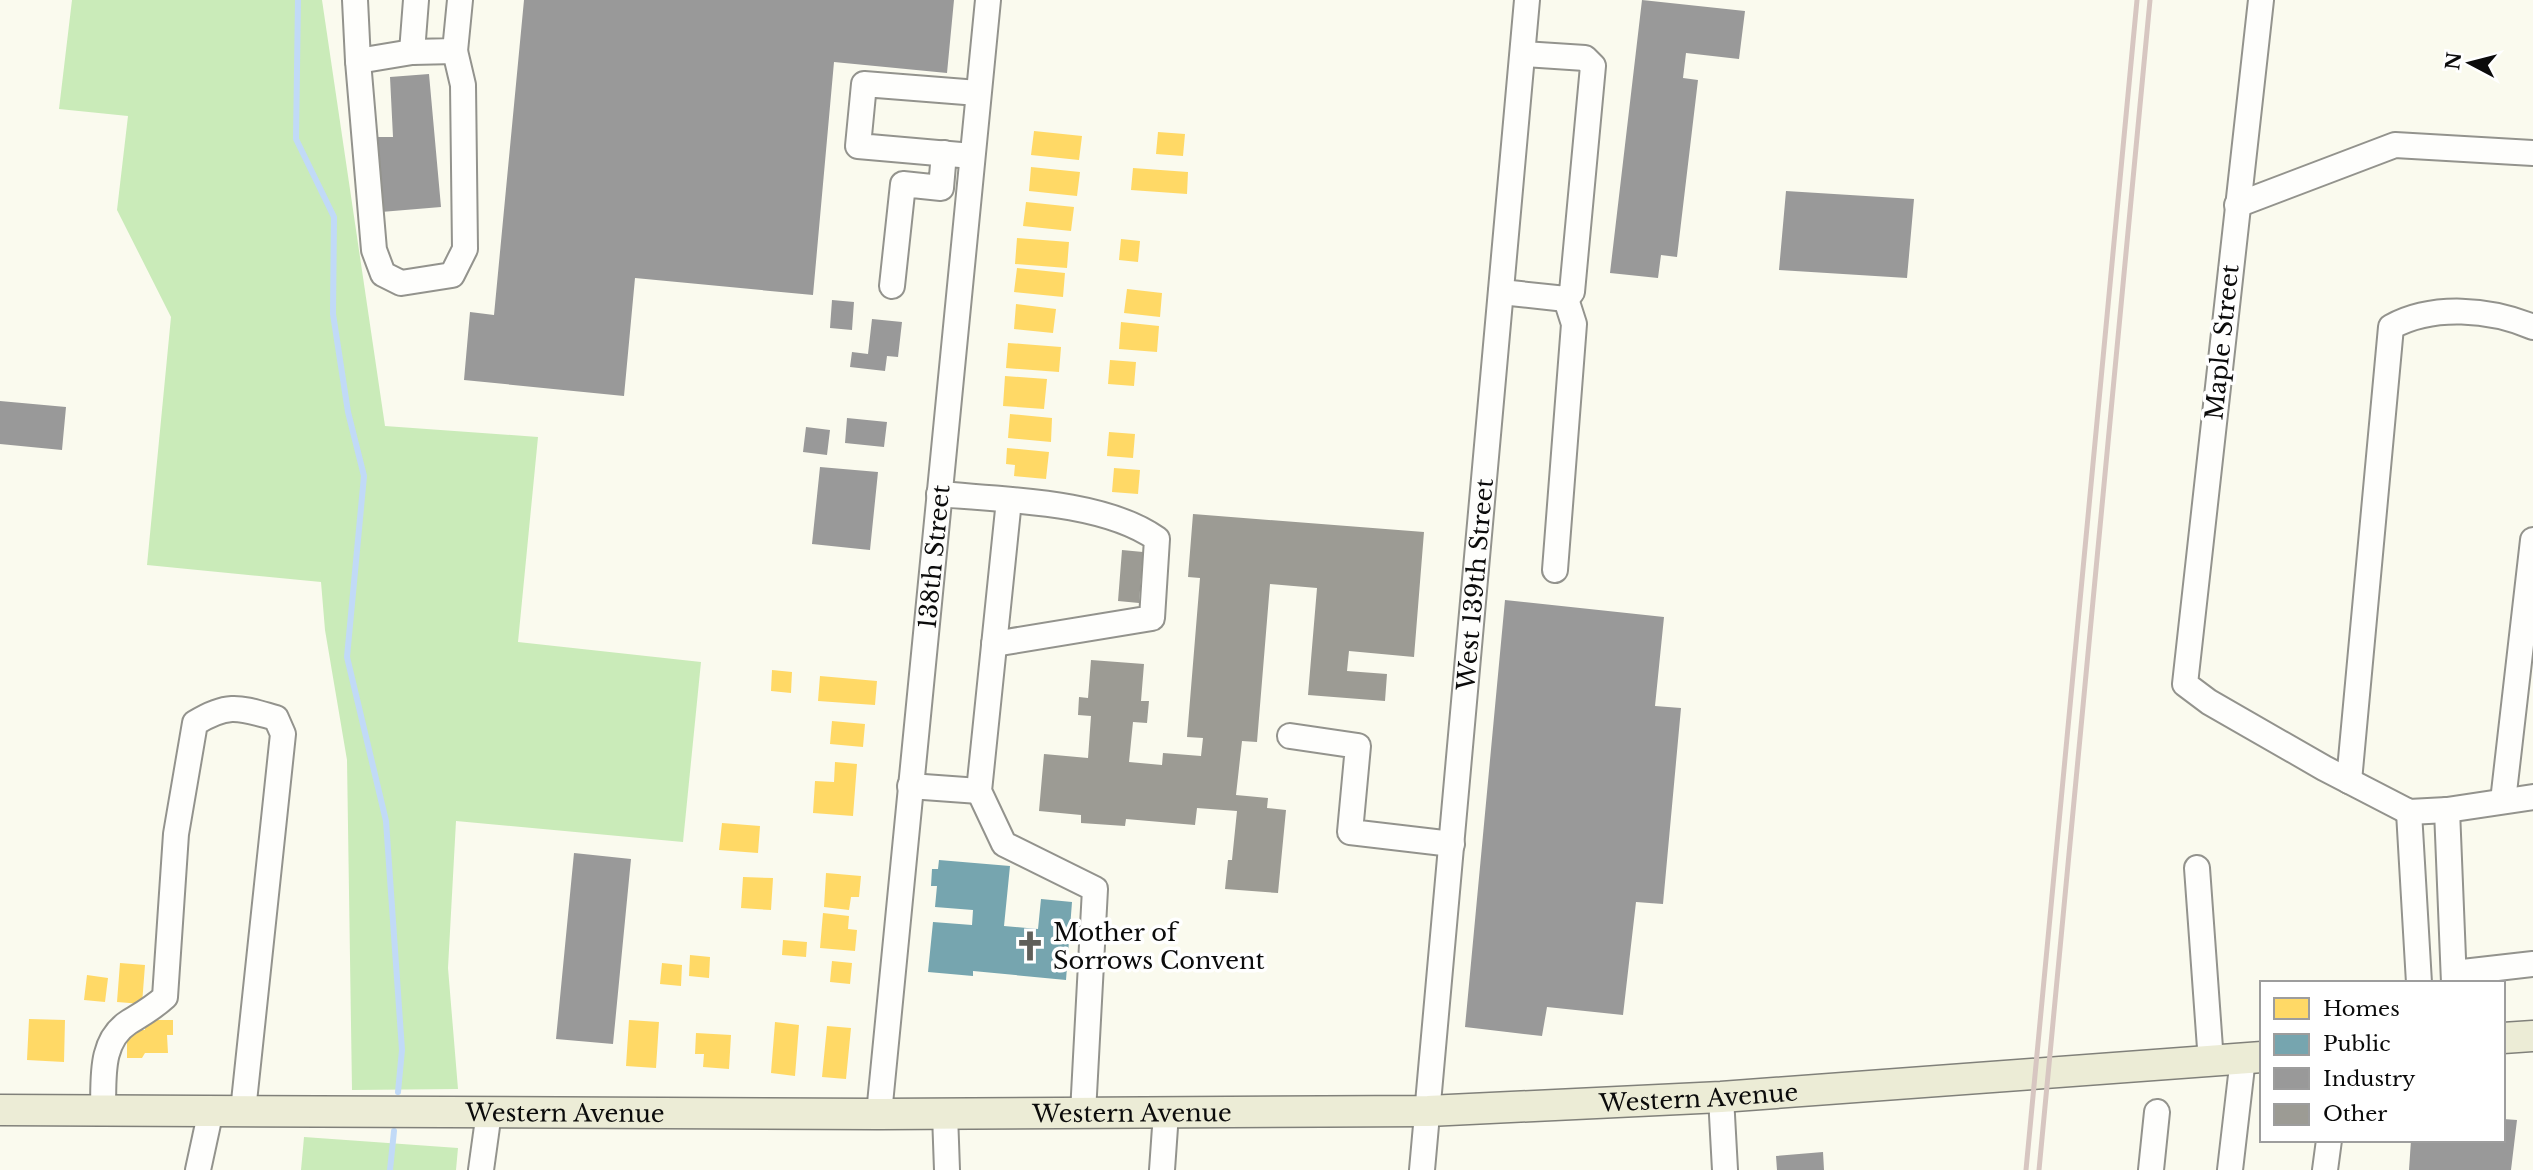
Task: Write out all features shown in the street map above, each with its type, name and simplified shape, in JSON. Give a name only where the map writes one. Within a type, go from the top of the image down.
[{"type":"main road","points":[[2505,1038],[2533,1036]]},
{"type":"main road","name":"Western Avenue","points":[[0,1110],[879,1114],[1428,1111],[1721,1097],[2252,1058]]},
{"type":"street","points":[[355,0],[374,250],[383,274],[401,283],[452,275],[465,249],[463,85],[455,51],[460,0]]},
{"type":"street","points":[[412,52],[416,0]]},
{"type":"street","name":"138th Street","points":[[879,1114],[988,0]]},
{"type":"street","name":"West 139th Street","points":[[1422,1170],[1527,0]]},
{"type":"street","name":"Maple Street","points":[[2261,0],[2185,684],[2209,702],[2349,781]]},
{"type":"street","points":[[358,61],[412,52],[455,51]]},
{"type":"street","points":[[1522,54],[1585,58],[1593,66],[1572,292],[1566,299]]},
{"type":"street","points":[[972,156],[858,146],[864,84],[978,93]]},
{"type":"street","points":[[2237,205],[2395,145],[2533,153]]},
{"type":"street","points":[[892,286],[902,184],[940,188],[944,153]]},
{"type":"street","points":[[1501,292],[1566,299]]},
{"type":"street","points":[[1555,570],[1574,324],[1566,299]]},
{"type":"street","points":[[2533,327],[2505,315],[2443,312],[2410,317],[2391,327],[2349,781],[2409,812],[2447,810],[2533,796]]},
{"type":"street","points":[[939,494],[1009,500],[1104,514],[1136,524],[1157,539],[1152,618],[994,644]]},
{"type":"street","points":[[1009,500],[979,791],[1004,844],[1095,889],[1083,1113]]},
{"type":"street","points":[[2502,801],[2533,540]]},
{"type":"street","points":[[103,1110],[104,1061],[114,1037],[127,1023],[149,1013],[166,998],[176,834],[195,723],[215,711],[234,706],[276,718],[282,734],[243,1111]]},
{"type":"street","points":[[1290,736],[1358,746],[1350,832],[1452,844]]},
{"type":"street","points":[[911,786],[979,791]]},
{"type":"street","points":[[2447,810],[2454,978],[2533,964]]},
{"type":"street","points":[[2409,812],[2419,981]]},
{"type":"street","points":[[2197,868],[2211,1062]]},
{"type":"street","points":[[2230,1170],[2252,1058]]},
{"type":"street","points":[[1721,1097],[1725,1170]]},
{"type":"street","points":[[198,1170],[211,1110]]},
{"type":"street","points":[[481,1170],[489,1112]]},
{"type":"street","points":[[2151,1170],[2157,1112]]},
{"type":"street","points":[[1162,1170],[1166,1113]]},
{"type":"street","points":[[945,1114],[947,1170]]},
{"type":"street","points":[[2325,1170],[2329,1142]]},
{"type":"green space","points":[[72,0],[322,0],[385,426],[538,437],[518,642],[701,662],[683,842],[456,821],[448,968],[458,1089],[352,1090],[347,760],[325,630],[321,582],[147,565],[171,317],[117,210],[128,116],[59,109]]},
{"type":"green space","points":[[304,1137],[458,1148],[456,1170],[301,1170]]},
{"type":"building: Homes","points":[[1034,131],[1082,136],[1079,160],[1031,155]]},
{"type":"building: Homes","points":[[1158,132],[1185,134],[1183,156],[1156,154]]},
{"type":"building: Homes","points":[[1031,167],[1080,172],[1077,196],[1029,191]]},
{"type":"building: Homes","points":[[1133,168],[1188,172],[1187,194],[1131,190]]},
{"type":"building: Homes","points":[[1026,202],[1074,207],[1071,231],[1023,226]]},
{"type":"building: Homes","points":[[1017,238],[1069,242],[1067,268],[1015,264]]},
{"type":"building: Homes","points":[[1121,239],[1140,241],[1138,262],[1119,260]]},
{"type":"building: Homes","points":[[1017,268],[1065,273],[1063,297],[1014,292]]},
{"type":"building: Homes","points":[[1127,289],[1162,293],[1160,317],[1124,313]]},
{"type":"building: Homes","points":[[1016,304],[1056,309],[1053,333],[1014,329]]},
{"type":"building: Homes","points":[[1121,322],[1159,326],[1157,352],[1119,349]]},
{"type":"building: Homes","points":[[1008,343],[1061,347],[1059,372],[1006,368]]},
{"type":"building: Homes","points":[[1110,360],[1136,362],[1134,386],[1108,384]]},
{"type":"building: Homes","points":[[1005,376],[1047,379],[1044,409],[1003,406]]},
{"type":"building: Homes","points":[[1010,414],[1052,418],[1051,442],[1008,438]]},
{"type":"building: Homes","points":[[1109,432],[1135,434],[1133,458],[1107,456]]},
{"type":"building: Homes","points":[[1007,448],[1049,452],[1046,479],[1014,476],[1015,465],[1006,464]]},
{"type":"building: Homes","points":[[1114,468],[1140,470],[1138,494],[1112,492]]},
{"type":"building: Homes","points":[[772,670],[792,672],[791,693],[771,691]]},
{"type":"building: Homes","points":[[820,676],[877,681],[875,705],[818,701]]},
{"type":"building: Homes","points":[[832,721],[865,724],[863,747],[830,744]]},
{"type":"building: Homes","points":[[835,762],[857,764],[853,816],[813,813],[815,781],[834,782]]},
{"type":"building: Homes","points":[[722,823],[760,826],[758,853],[719,850]]},
{"type":"building: Homes","points":[[826,873],[861,876],[859,897],[851,897],[849,910],[824,907]]},
{"type":"building: Homes","points":[[743,877],[773,878],[771,910],[741,908]]},
{"type":"building: Homes","points":[[823,913],[849,916],[848,929],[857,930],[855,951],[820,948]]},
{"type":"building: Homes","points":[[783,940],[807,942],[806,957],[782,955]]},
{"type":"building: Homes","points":[[690,955],[710,957],[709,978],[689,976]]},
{"type":"building: Homes","points":[[832,961],[852,963],[850,984],[830,982]]},
{"type":"building: Homes","points":[[120,963],[145,965],[142,1004],[117,1002]]},
{"type":"building: Homes","points":[[662,963],[682,965],[681,986],[660,984]]},
{"type":"building: Homes","points":[[87,975],[108,978],[105,1002],[84,1000]]},
{"type":"building: Homes","points":[[29,1019],[65,1020],[64,1062],[27,1060]]},
{"type":"building: Homes","points":[[145,1020],[173,1020],[173,1035],[167,1035],[168,1053],[145,1053],[142,1058],[127,1058],[127,1036],[132,1030],[145,1030]]},
{"type":"building: Homes","points":[[629,1020],[659,1022],[656,1068],[626,1066]]},
{"type":"building: Homes","points":[[775,1022],[799,1025],[795,1076],[771,1073]]},
{"type":"building: Homes","points":[[827,1026],[851,1028],[846,1079],[822,1077]]},
{"type":"building: Homes","points":[[696,1033],[731,1035],[729,1069],[703,1067],[704,1054],[695,1054]]},
{"type":"building: Public","points":[[939,860],[1010,866],[1004,926],[1038,929],[1041,899],[1072,902],[1066,980],[973,971],[973,976],[928,972],[933,922],[972,925],[973,910],[935,907],[937,886],[931,886],[932,869],[938,869]]},
{"type":"building: Industry","points":[[524,0],[954,0],[947,73],[834,62],[813,295],[635,278],[624,396],[464,380],[470,312],[494,315]]},
{"type":"building: Industry","points":[[1642,0],[1745,11],[1739,59],[1686,53],[1683,78],[1698,80],[1677,257],[1661,255],[1658,278],[1610,273]]},
{"type":"building: Industry","points":[[429,74],[441,207],[381,212],[375,137],[393,137],[390,77]]},
{"type":"building: Industry","points":[[1786,191],[1914,199],[1907,278],[1779,270]]},
{"type":"building: Industry","points":[[832,300],[854,302],[852,330],[830,328]]},
{"type":"building: Industry","points":[[872,319],[902,322],[898,357],[887,356],[885,371],[850,367],[852,352],[868,354]]},
{"type":"building: Industry","points":[[0,401],[66,407],[62,450],[0,444]]},
{"type":"building: Industry","points":[[847,418],[887,422],[884,447],[845,443]]},
{"type":"building: Industry","points":[[806,427],[830,430],[827,455],[803,452]]},
{"type":"building: Industry","points":[[820,467],[878,472],[870,550],[812,544]]},
{"type":"building: Industry","points":[[1505,600],[1664,617],[1655,706],[1681,708],[1663,904],[1636,902],[1623,1015],[1547,1007],[1542,1036],[1465,1027]]},
{"type":"building: Industry","points":[[574,853],[631,859],[613,1044],[556,1039]]},
{"type":"building: Industry","points":[[2505,1119],[2517,1120],[2511,1170],[2409,1170],[2411,1142],[2505,1142]]},
{"type":"building: Industry","points":[[1823,1152],[1824,1170],[1777,1170],[1776,1156]]},
{"type":"building: Other","points":[[1193,514],[1424,532],[1414,657],[1349,651],[1347,671],[1387,674],[1385,701],[1308,695],[1317,588],[1270,584],[1257,742],[1242,741],[1236,795],[1268,798],[1267,808],[1286,810],[1278,893],[1225,889],[1228,860],[1232,860],[1237,811],[1197,808],[1195,825],[1126,819],[1125,826],[1081,823],[1081,815],[1039,811],[1044,754],[1088,758],[1091,716],[1078,715],[1079,697],[1088,698],[1091,660],[1144,664],[1141,701],[1149,701],[1147,723],[1133,722],[1129,762],[1162,765],[1163,753],[1201,756],[1203,738],[1187,737],[1200,578],[1188,577]]},
{"type":"building: Other","points":[[1122,550],[1143,552],[1139,603],[1118,601]]},
{"type":"waterway","points":[[298,0],[296,139],[334,217],[333,314],[348,412],[364,476],[347,657],[386,821],[402,1050],[398,1092]]},
{"type":"waterway","points":[[390,1170],[394,1131]]},
{"type":"railway","points":[[2026,1170],[2137,0]]},
{"type":"railway","points":[[2039,1170],[2150,0]]},
{"type":"place","name":"Mother of Sorrows Convent","points":[[1030,946]]}]
